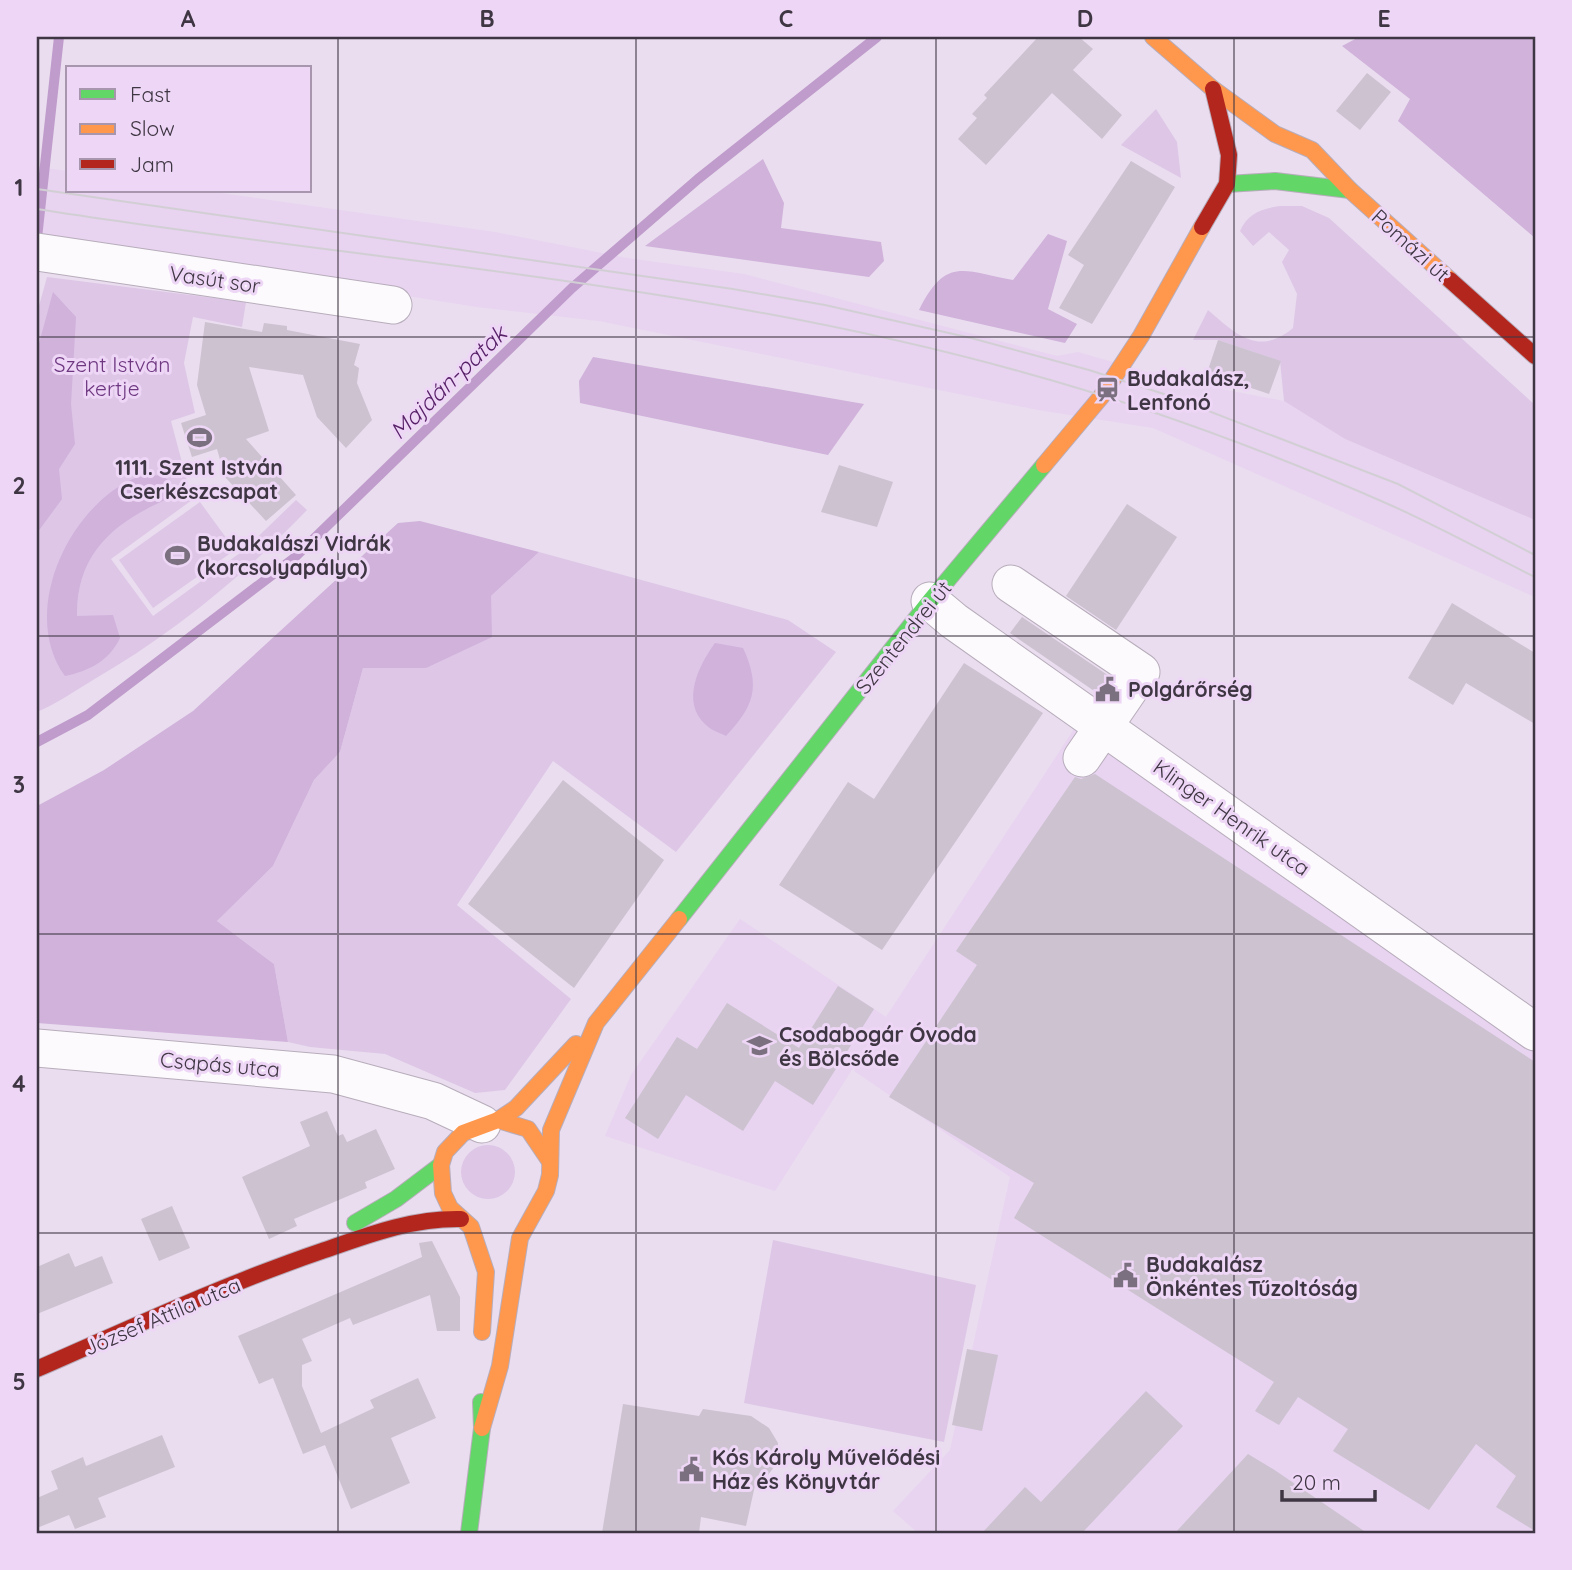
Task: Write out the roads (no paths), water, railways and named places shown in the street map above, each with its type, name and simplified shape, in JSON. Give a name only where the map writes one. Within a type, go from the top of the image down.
[{"type":"main road","name":"Pomázi út","points":[[1153,37],[1213,89],[1275,134],[1312,150],[1350,190],[1535,356]]},
{"type":"main road","points":[[1213,89],[1240,147],[1250,176],[1266,181]]},
{"type":"main road","points":[[1240,147],[1275,134]]},
{"type":"main road","name":"Szentendrei út","points":[[549,1160],[551,1130],[596,1023],[930,601],[1115,379],[1227,184],[1240,147]]},
{"type":"main road","points":[[1227,184],[1266,181],[1350,190]]},
{"type":"main road","points":[[287,1262],[396,1199],[443,1159],[463,1133],[516,1108],[596,1023]]},
{"type":"main road","points":[[469,1533],[482,1428],[500,1366],[520,1238],[546,1191],[549,1160],[528,1129],[490,1122]]},
{"type":"main road","points":[[443,1159],[443,1193],[450,1208],[466,1223],[486,1272],[481,1351]]},
{"type":"main road","points":[[287,1262],[430,1217],[496,1228],[533,1212]]},
{"type":"main road","name":"József Attila utca","points":[[37,1369],[287,1262]]},
{"type":"main road","points":[[480,1377],[482,1428]]},
{"type":"street","name":"Vasút sor","points":[[42,253],[393,305]]},
{"type":"street","points":[[1011,584],[1141,672],[1082,758]]},
{"type":"street","name":"Klinger Henrik utca","points":[[930,601],[1535,1032]]},
{"type":"street","name":"Csapás utca","points":[[37,1048],[333,1074],[433,1101],[490,1122]]},
{"type":"street","name":"Csapás utca","points":[[401,1094],[425,1113],[438,1130],[443,1159]]},
{"type":"waterway","points":[[37,238],[59,37]]},
{"type":"waterway","name":"Majdán-patak","points":[[37,742],[88,715],[293,559],[572,288],[698,179],[877,37]]},
{"type":"tram line","points":[[37,189],[733,289],[825,305],[971,338],[1089,370],[1167,395],[1398,484],[1535,555]]},
{"type":"tram line","points":[[37,209],[532,276],[779,316],[901,341],[1068,385],[1207,431],[1388,504],[1535,577]]},
{"type":"place","name":"Budakalász, Lenfonó","points":[[1107,390]]},
{"type":"place","name":"1111. Szent István Cserkészcsapat","points":[[199,438]]},
{"type":"place","name":"Budakalászi Vidrák (korcsolyapálya)","points":[[177,555]]},
{"type":"place","name":"Polgárőrség","points":[[1108,689]]},
{"type":"place","name":"Csodabogár Óvoda és Bölcsőde","points":[[759,1046]]},
{"type":"place","name":"Budakalász Önkéntes Tűzoltóság","points":[[1126,1276]]},
{"type":"place","name":"Kós Károly Művelődési Ház és Könyvtár","points":[[692,1469]]},
{"type":"park label","name":"Szent István kertje","points":[[112,376]]}]
